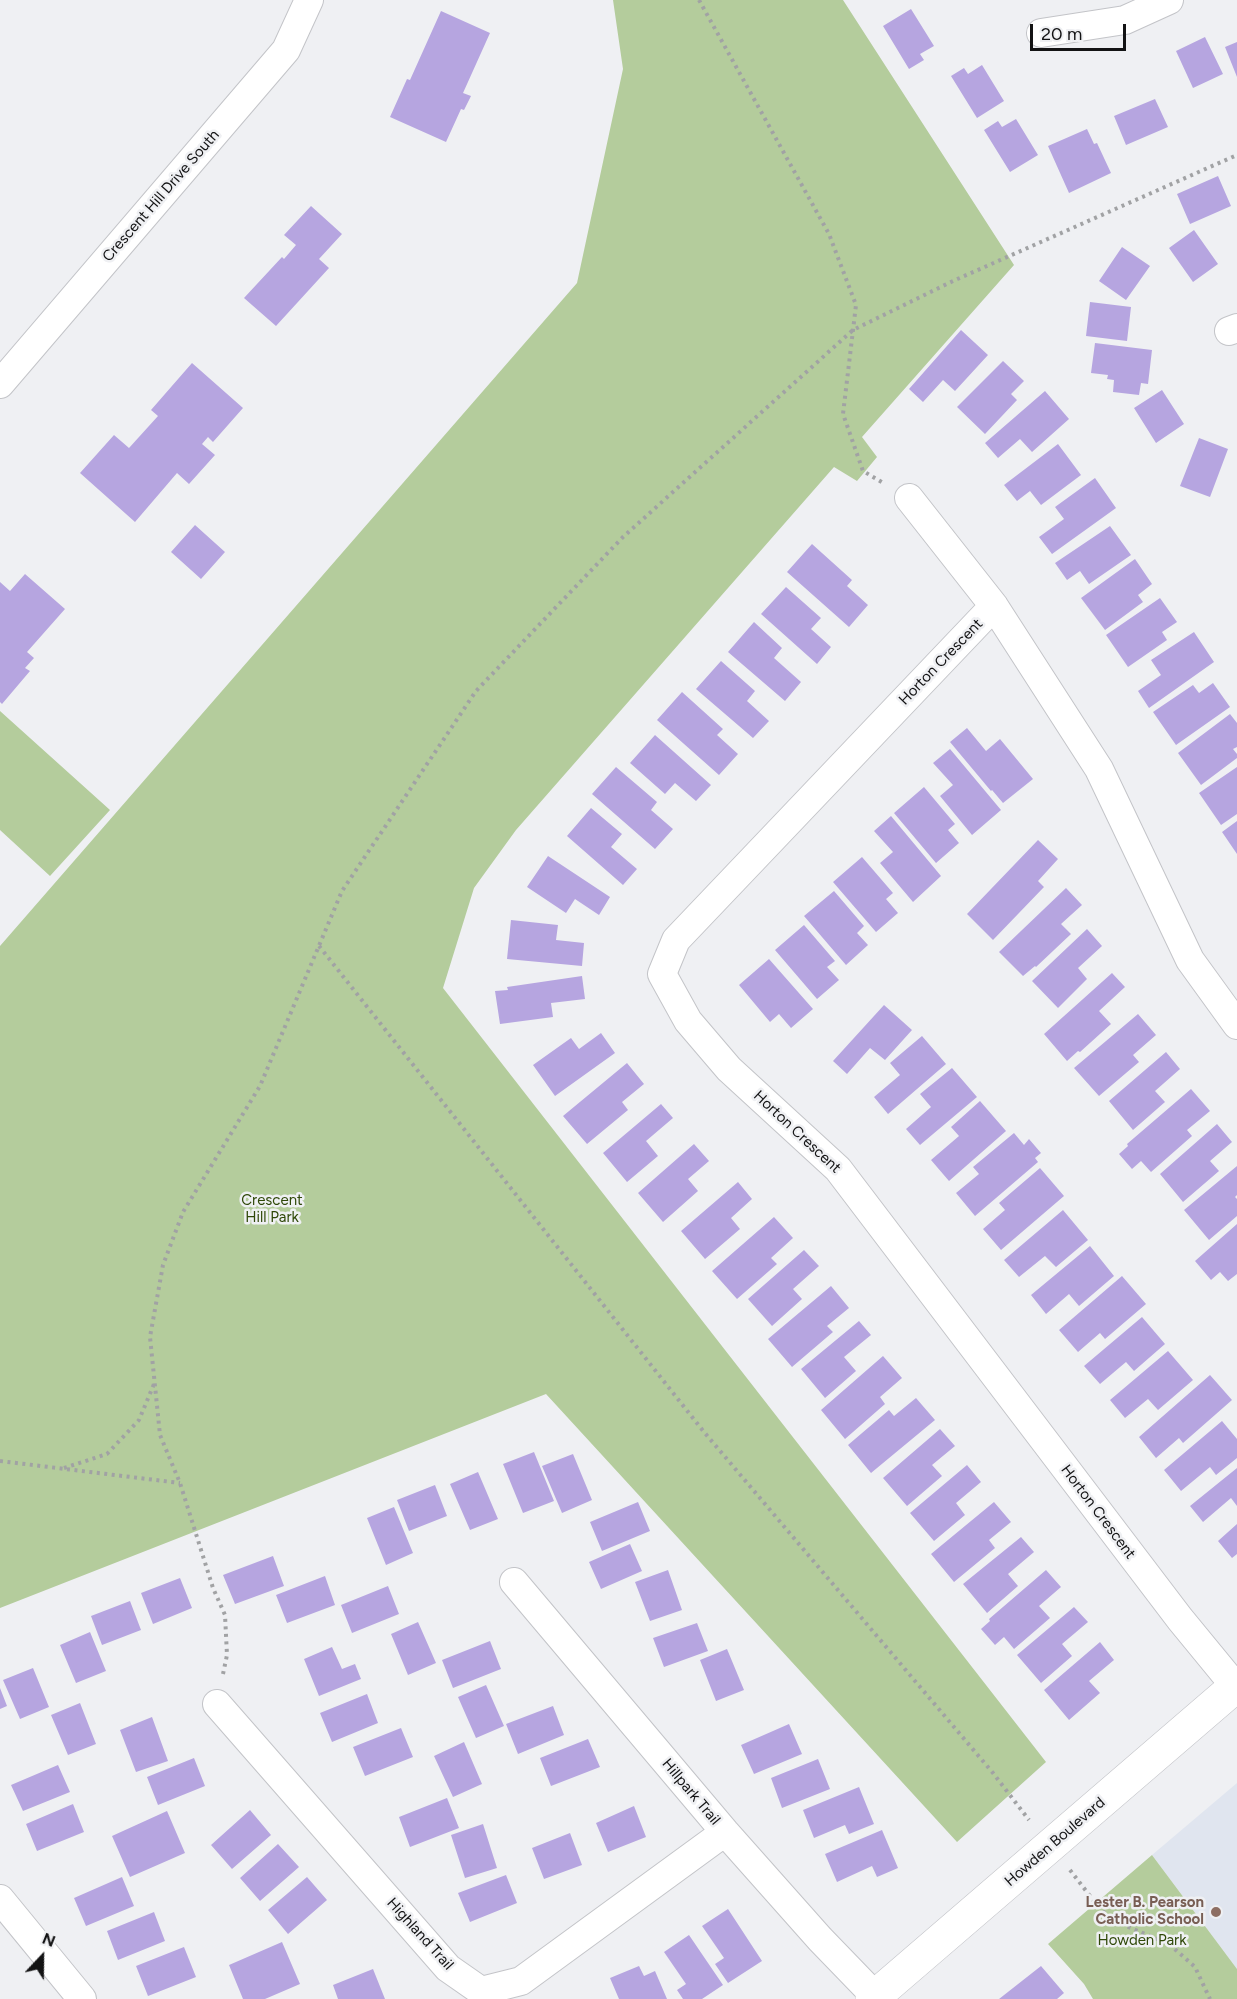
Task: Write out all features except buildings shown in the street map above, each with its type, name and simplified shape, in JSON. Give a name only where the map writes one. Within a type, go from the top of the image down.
[{"type":"street","name":"Crescent Hill Drive South","points":[[0,384],[286,50],[309,0]]},
{"type":"street","points":[[1041,33],[1125,20],[1169,0]]},
{"type":"street","name":"Horton Crescent","points":[[909,498],[994,606],[1099,769],[1190,960],[1237,1025]]},
{"type":"street","name":"Horton Crescent","points":[[994,606],[676,940],[662,974],[688,1021],[729,1070],[838,1169],[1173,1610],[1236,1685]]},
{"type":"street","name":"Hillpark Trail","points":[[514,1582],[725,1832],[875,1998]]},
{"type":"street","name":"Howden Boulevard","points":[[875,1998],[1236,1685]]},
{"type":"street","name":"Highland Trail","points":[[217,1704],[448,1968],[481,1990],[520,1981],[725,1832]]},
{"type":"street","points":[[0,1899],[82,1999]]},
{"type":"path","points":[[699,0],[829,234],[856,305],[843,414],[862,471],[909,498]]},
{"type":"path","points":[[217,1704],[227,1655],[225,1615],[213,1588],[180,1483],[160,1435],[150,1337],[164,1265],[183,1212],[261,1086],[342,891],[476,691],[623,537],[853,330],[952,281],[1237,155]]},
{"type":"path","points":[[319,945],[704,1432],[985,1764],[1100,1909],[1114,1921],[1169,1944],[1195,1967],[1210,1999]]},
{"type":"path","points":[[61,1469],[107,1454],[139,1420],[154,1383]]},
{"type":"path","points":[[0,1461],[180,1483]]},
{"type":"shaded area","name":"Lester B. Pearson Catholic School","points":[[1237,1783],[1237,1969],[1152,1855]]},
{"type":"green space","name":"Crescent Hill Park","points":[[613,0],[843,0],[1014,265],[862,437],[877,457],[857,481],[834,467],[516,830],[474,888],[443,988],[1046,1762],[957,1842],[546,1394],[0,1608],[0,946],[577,283],[623,69]]},
{"type":"green space","points":[[0,711],[110,810],[50,876],[0,830]]},
{"type":"green space","name":"Howden Park","points":[[1152,1855],[1237,1969],[1237,1999],[1093,1999],[1084,1984],[1048,1944]]},
{"type":"place","name":"Lester B. Pearson Catholic School","points":[[1216,1912]]}]
